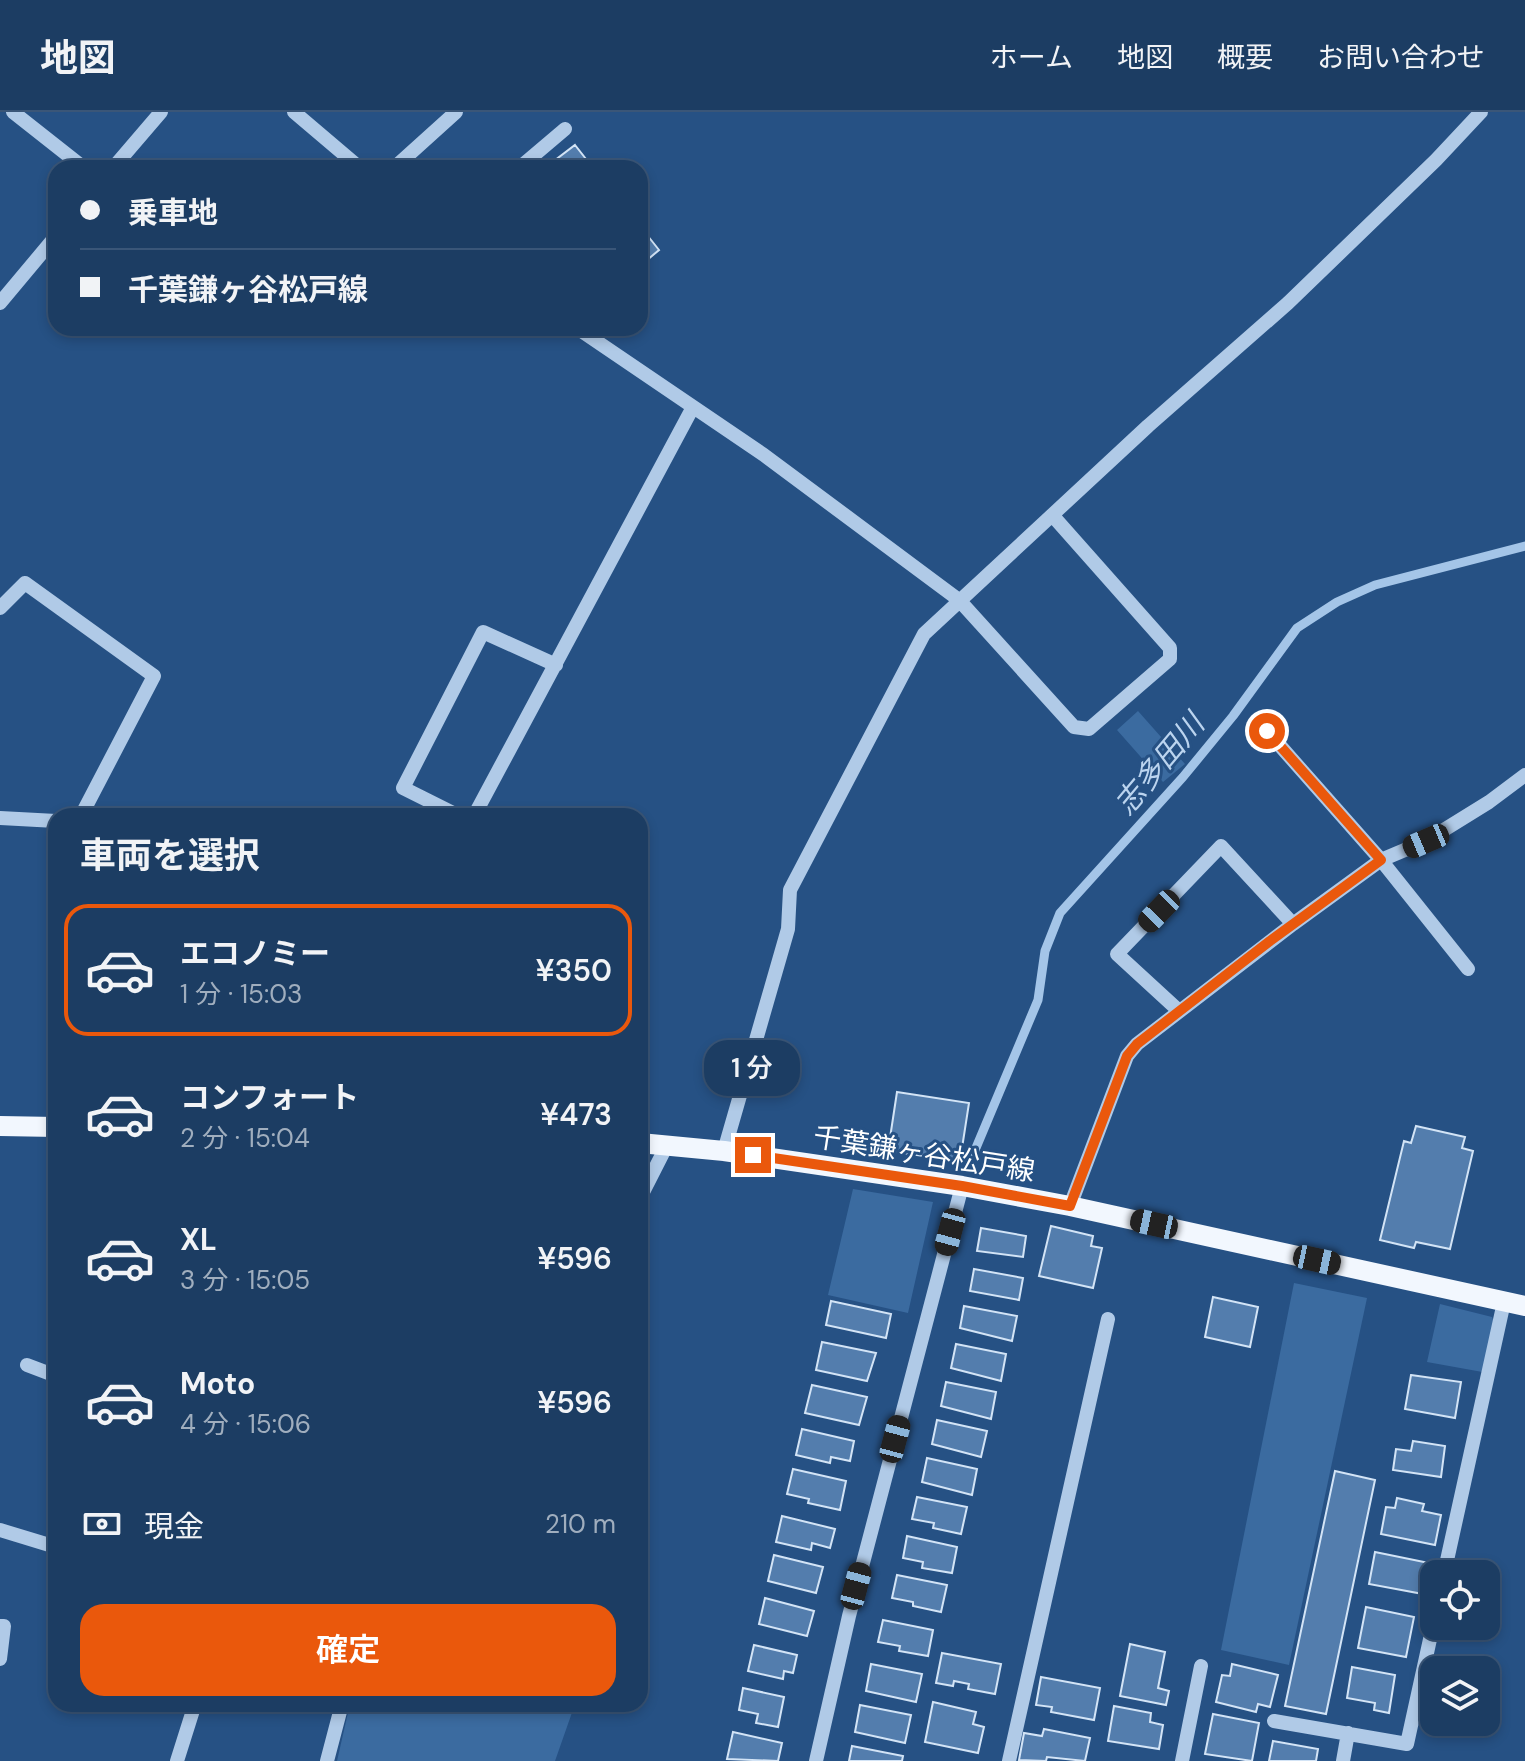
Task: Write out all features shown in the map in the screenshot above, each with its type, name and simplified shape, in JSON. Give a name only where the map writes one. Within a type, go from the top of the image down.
[{"type":"main road","points":[[0,1126],[48,1127]]},
{"type":"main road","name":"千葉鎌ヶ谷松戸線","points":[[648,1144],[724,1151],[962,1186],[1070,1206],[1525,1306]]},
{"type":"street","points":[[13,112],[74,160]]},
{"type":"street","points":[[120,160],[161,112]]},
{"type":"street","points":[[294,112],[351,160]]},
{"type":"street","points":[[403,160],[456,112]]},
{"type":"street","points":[[724,1151],[788,929],[790,890],[924,634],[1148,426],[1288,303],[1436,160],[1481,112]]},
{"type":"street","points":[[528,160],[565,129]]},
{"type":"street","points":[[0,303],[48,246]]},
{"type":"street","points":[[589,336],[764,455],[959,600],[1074,727],[1089,729],[1170,659],[1170,648],[1053,516]]},
{"type":"street","points":[[478,808],[693,407]]},
{"type":"street","points":[[0,608],[25,583],[154,676],[85,808]]},
{"type":"street","points":[[443,808],[403,788],[483,632],[556,665]]},
{"type":"street","points":[[1267,731],[1381,860],[1468,969]]},
{"type":"street","points":[[1070,1206],[1127,1056],[1137,1044],[1178,1010],[1381,860],[1426,841],[1489,802],[1525,775]]},
{"type":"street","points":[[0,818],[48,821]]},
{"type":"street","points":[[1178,1010],[1117,954],[1221,846],[1293,924]]},
{"type":"street","points":[[648,1182],[667,1145]]},
{"type":"street","points":[[816,1761],[849,1616],[962,1186]]},
{"type":"street","points":[[1447,1560],[1504,1302]]},
{"type":"street","points":[[1009,1761],[1108,1319]]},
{"type":"street","points":[[27,1365],[48,1373]]},
{"type":"street","points":[[0,1530],[48,1545]]},
{"type":"street","points":[[0,1626],[4,1626],[0,1659]]},
{"type":"street","points":[[1274,1721],[1407,1744],[1430,1640]]},
{"type":"street","points":[[1182,1761],[1201,1666]]},
{"type":"street","points":[[177,1761],[192,1712]]},
{"type":"street","points":[[327,1761],[340,1712]]},
{"type":"street","points":[[1343,1761],[1348,1733]]},
{"type":"shaded area","points":[[1138,711],[1185,764],[1163,782],[1117,730]]},
{"type":"shaded area","points":[[853,1189],[933,1202],[908,1313],[828,1295]]},
{"type":"shaded area","points":[[1294,1283],[1367,1298],[1289,1665],[1221,1650]]},
{"type":"shaded area","points":[[1440,1304],[1492,1317],[1496,1328],[1488,1373],[1427,1362]]},
{"type":"shaded area","points":[[348,1712],[572,1712],[555,1761],[337,1761]]},
{"type":"building","points":[[575,145],[587,160],[555,160]]},
{"type":"building","points":[[648,236],[659,250],[648,259]]},
{"type":"building","points":[[897,1092],[969,1103],[960,1161],[888,1151]]},
{"type":"building","points":[[1416,1126],[1465,1137],[1462,1148],[1473,1151],[1450,1249],[1416,1242],[1414,1248],[1380,1240],[1404,1141],[1411,1143]]},
{"type":"building","points":[[1051,1226],[1093,1236],[1091,1246],[1102,1248],[1093,1288],[1039,1276]]},
{"type":"building","points":[[981,1228],[1026,1236],[1023,1257],[977,1251]]},
{"type":"building","points":[[974,1269],[1023,1278],[1019,1300],[970,1291]]},
{"type":"building","points":[[1213,1297],[1258,1307],[1250,1347],[1205,1337]]},
{"type":"building","points":[[831,1301],[891,1314],[886,1338],[826,1325]]},
{"type":"building","points":[[964,1306],[1017,1316],[1012,1341],[960,1328]]},
{"type":"building","points":[[822,1342],[876,1353],[867,1381],[816,1370]]},
{"type":"building","points":[[956,1344],[1006,1354],[1001,1381],[951,1368]]},
{"type":"building","points":[[1411,1375],[1461,1382],[1455,1418],[1405,1409]]},
{"type":"building","points":[[946,1382],[996,1392],[991,1419],[941,1406]]},
{"type":"building","points":[[812,1385],[867,1397],[859,1425],[805,1413]]},
{"type":"building","points":[[937,1420],[987,1431],[981,1457],[932,1444]]},
{"type":"building","points":[[802,1429],[854,1441],[850,1461],[831,1457],[830,1463],[796,1455]]},
{"type":"building","points":[[1413,1441],[1445,1446],[1441,1477],[1393,1470],[1396,1449],[1411,1451]]},
{"type":"building","points":[[927,1458],[977,1469],[972,1495],[922,1482]]},
{"type":"building","points":[[793,1469],[846,1481],[840,1510],[808,1503],[809,1499],[787,1494]]},
{"type":"building","points":[[1335,1471],[1375,1480],[1326,1714],[1285,1706]]},
{"type":"building","points":[[917,1497],[967,1507],[961,1534],[933,1528],[934,1523],[912,1519]]},
{"type":"building","points":[[1397,1498],[1424,1504],[1422,1511],[1441,1515],[1435,1545],[1381,1534],[1386,1507],[1395,1508]]},
{"type":"building","points":[[782,1516],[835,1529],[830,1548],[812,1543],[811,1550],[776,1542]]},
{"type":"building","points":[[907,1536],[957,1547],[952,1573],[922,1568],[923,1562],[903,1558]]},
{"type":"building","points":[[1375,1552],[1420,1561],[1420,1593],[1369,1584]]},
{"type":"building","points":[[774,1555],[823,1567],[816,1593],[768,1581]]},
{"type":"building","points":[[897,1575],[947,1585],[941,1612],[892,1598]]},
{"type":"building","points":[[765,1598],[814,1611],[807,1636],[759,1624]]},
{"type":"building","points":[[1366,1607],[1414,1617],[1406,1657],[1358,1648]]},
{"type":"building","points":[[883,1620],[933,1630],[928,1656],[899,1651],[900,1646],[878,1642]]},
{"type":"building","points":[[1130,1644],[1165,1652],[1158,1688],[1169,1691],[1166,1705],[1120,1696]]},
{"type":"building","points":[[754,1645],[797,1655],[793,1673],[784,1671],[783,1679],[748,1671]]},
{"type":"building","points":[[942,1653],[1001,1664],[995,1694],[968,1689],[969,1684],[954,1681],[953,1686],[936,1683]]},
{"type":"building","points":[[871,1664],[922,1674],[916,1702],[866,1691]]},
{"type":"building","points":[[1232,1664],[1278,1675],[1270,1707],[1258,1704],[1256,1712],[1216,1702],[1222,1675],[1230,1676]]},
{"type":"building","points":[[1352,1667],[1395,1675],[1389,1713],[1374,1710],[1375,1703],[1347,1698]]},
{"type":"building","points":[[1041,1677],[1100,1688],[1094,1720],[1051,1712],[1052,1707],[1036,1705]]},
{"type":"building","points":[[743,1688],[784,1697],[778,1727],[756,1723],[758,1714],[739,1710]]},
{"type":"building","points":[[933,1702],[976,1712],[973,1724],[984,1727],[978,1753],[925,1742]]},
{"type":"building","points":[[860,1705],[911,1715],[905,1743],[855,1732]]},
{"type":"building","points":[[1114,1706],[1151,1713],[1150,1722],[1163,1725],[1159,1749],[1108,1741]]},
{"type":"building","points":[[1213,1714],[1259,1723],[1252,1761],[1205,1754]]},
{"type":"building","points":[[1044,1729],[1090,1738],[1085,1761],[1047,1757],[1046,1761],[1019,1760],[1024,1733],[1042,1736]]},
{"type":"building","points":[[733,1732],[782,1743],[778,1761],[727,1759]]},
{"type":"building","points":[[1273,1741],[1318,1749],[1316,1761],[1269,1761]]},
{"type":"building","points":[[852,1746],[903,1756],[902,1761],[849,1761]]},
{"type":"waterway","name":"志多田川","points":[[973,1155],[1038,1000],[1045,951],[1060,913],[1183,777],[1233,716],[1297,628],[1337,602],[1375,585],[1525,546]]},
{"type":"route","points":[[753,1155],[962,1186],[1070,1206],[1127,1056],[1137,1044],[1178,1010],[1381,860],[1267,731]]}]
